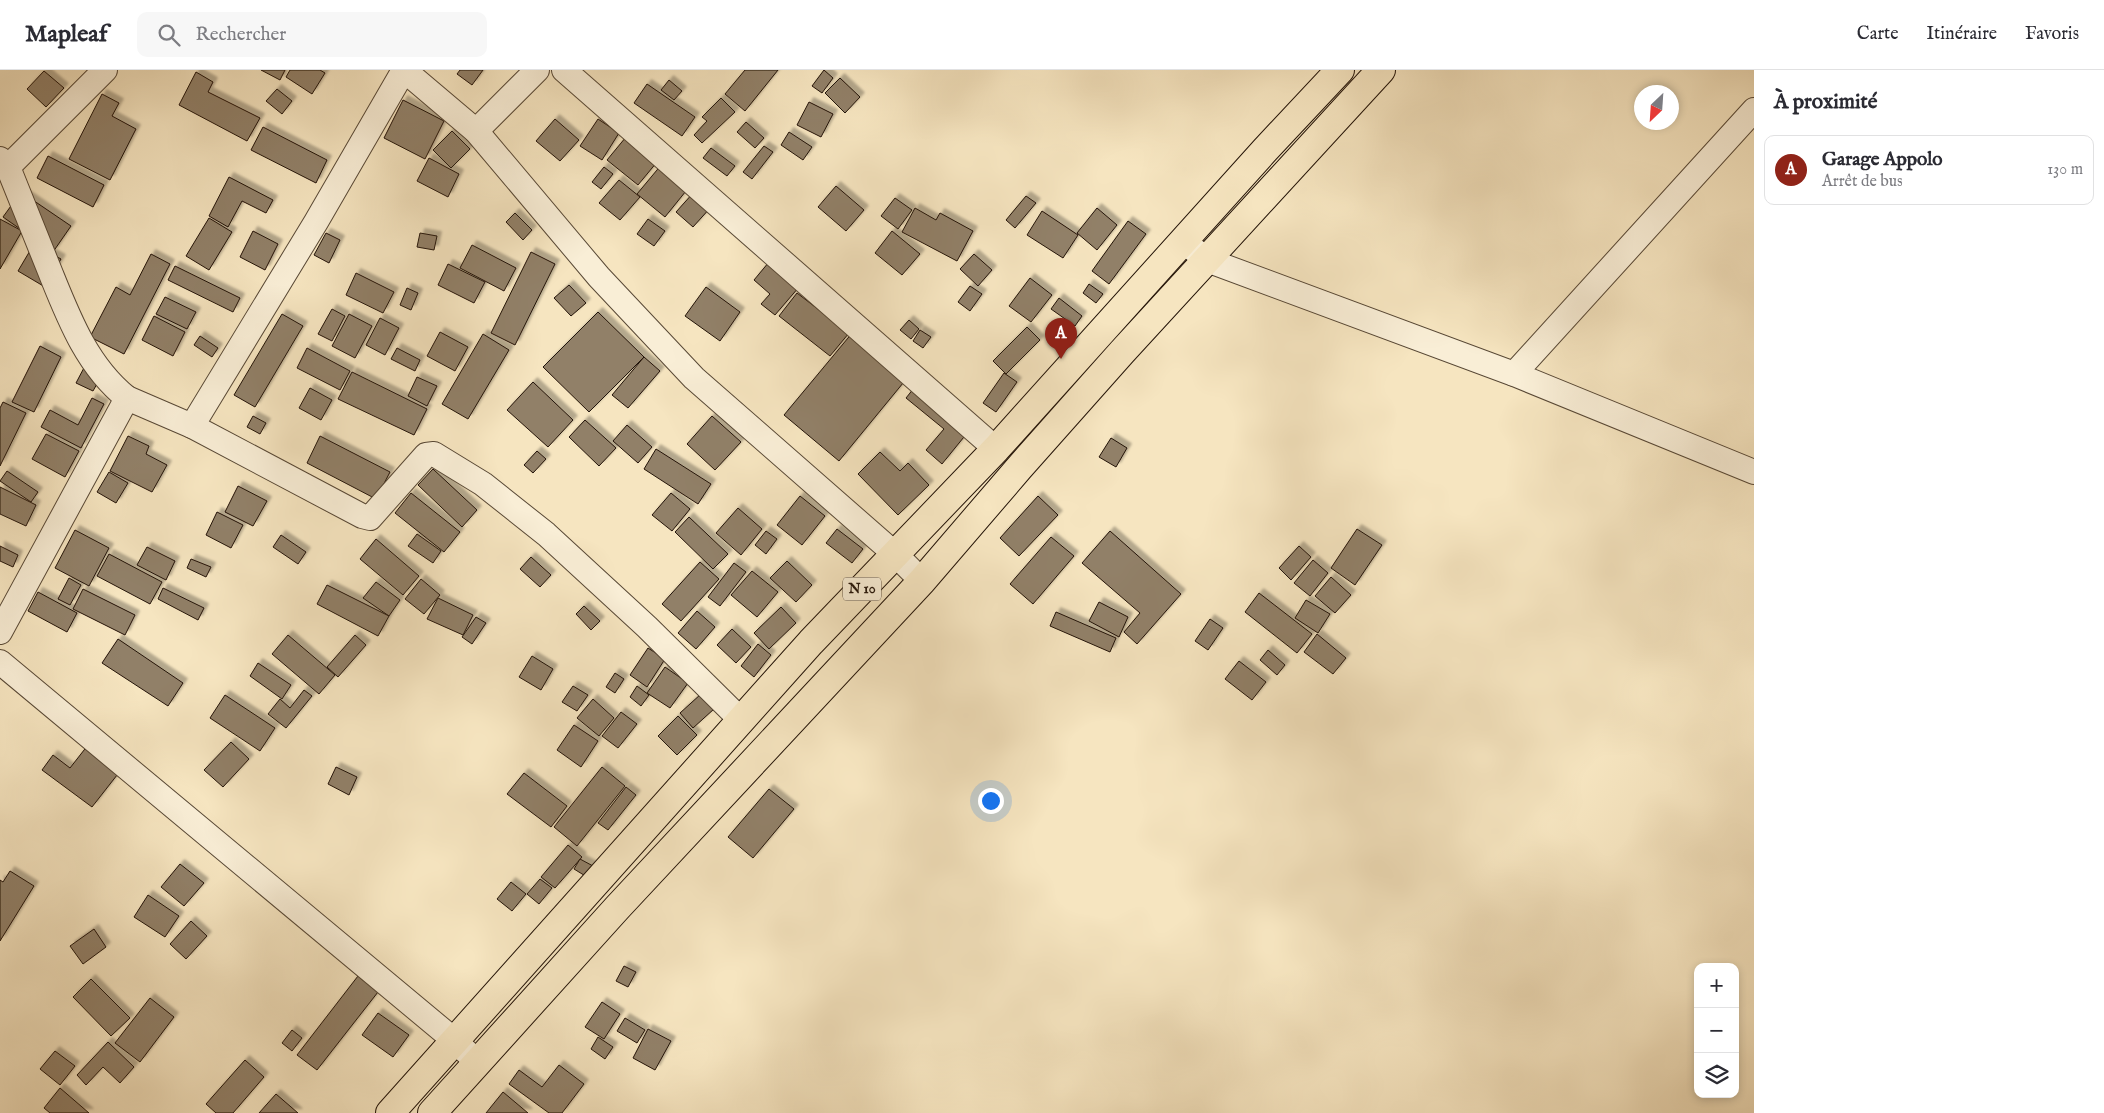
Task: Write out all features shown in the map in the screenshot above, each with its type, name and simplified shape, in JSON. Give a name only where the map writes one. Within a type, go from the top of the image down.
[{"type":"main road","name":"N 10","points":[[390,1113],[811,642],[996,449],[1340,70]]},
{"type":"main road","name":"N 10","points":[[432,1113],[617,908],[922,581],[1026,460],[1381,70]]},
{"type":"street","points":[[105,70],[4,163],[69,318],[85,350],[116,388],[127,398],[192,426],[370,518],[426,455],[434,454],[483,484],[546,534],[647,627],[742,721]]},
{"type":"street","points":[[192,426],[316,222],[404,70],[476,131],[598,277],[694,378],[895,554],[922,581]]},
{"type":"street","points":[[476,131],[537,70]]},
{"type":"street","points":[[564,70],[996,449]]},
{"type":"street","points":[[1514,374],[1754,110]]},
{"type":"street","points":[[1183,241],[1207,260],[1514,374],[1754,472]]},
{"type":"street","points":[[0,632],[127,398]]},
{"type":"street","points":[[0,662],[454,1040],[478,1063]]},
{"type":"building","points":[[261,70],[285,70],[280,80]]},
{"type":"building","points":[[290,70],[320,70],[325,73],[312,94],[286,77]]},
{"type":"building","points":[[460,70],[483,70],[472,85],[457,74]]},
{"type":"building","points":[[745,70],[778,70],[745,111],[725,94]]},
{"type":"building","points":[[824,70],[833,78],[822,93],[812,86]]},
{"type":"building","points":[[44,71],[64,88],[46,107],[27,89]]},
{"type":"building","points":[[196,72],[213,82],[208,92],[260,118],[247,141],[179,105]]},
{"type":"building","points":[[840,78],[860,97],[845,113],[825,93]]},
{"type":"building","points":[[669,80],[682,91],[674,100],[661,90]]},
{"type":"building","points":[[647,84],[695,117],[682,136],[634,103]]},
{"type":"building","points":[[277,89],[292,101],[282,114],[266,101]]},
{"type":"building","points":[[102,94],[119,103],[112,116],[136,129],[110,180],[69,159]]},
{"type":"building","points":[[721,98],[735,112],[702,143],[694,135],[707,121],[702,117]]},
{"type":"building","points":[[403,100],[444,121],[425,159],[384,138]]},
{"type":"building","points":[[809,102],[833,114],[821,137],[797,125]]},
{"type":"building","points":[[555,119],[579,140],[560,161],[536,141]]},
{"type":"building","points":[[598,119],[619,133],[602,160],[580,146]]},
{"type":"building","points":[[746,122],[764,138],[755,148],[737,132]]},
{"type":"building","points":[[263,127],[327,160],[316,183],[251,150]]},
{"type":"building","points":[[452,131],[470,149],[451,168],[433,150]]},
{"type":"building","points":[[789,132],[812,147],[803,160],[781,145]]},
{"type":"building","points":[[626,137],[657,162],[638,185],[607,160]]},
{"type":"building","points":[[764,146],[773,152],[752,179],[743,172]]},
{"type":"building","points":[[711,148],[735,166],[727,176],[703,158]]},
{"type":"building","points":[[48,156],[104,185],[93,207],[37,178]]},
{"type":"building","points":[[429,158],[459,174],[448,197],[417,181]]},
{"type":"building","points":[[662,164],[690,186],[665,217],[637,194]]},
{"type":"building","points":[[604,167],[613,174],[601,189],[592,182]]},
{"type":"building","points":[[229,177],[273,200],[266,213],[242,201],[228,227],[209,216]]},
{"type":"building","points":[[619,180],[640,197],[620,220],[599,203]]},
{"type":"building","points":[[836,186],[864,210],[846,231],[818,207]]},
{"type":"building","points":[[21,192],[71,226],[53,252],[3,217]]},
{"type":"building","points":[[694,192],[711,207],[693,227],[676,212]]},
{"type":"building","points":[[1026,196],[1036,203],[1015,228],[1006,220]]},
{"type":"building","points":[[895,198],[912,210],[898,229],[881,216]]},
{"type":"building","points":[[915,208],[936,220],[940,213],[973,231],[957,261],[902,232]]},
{"type":"building","points":[[1097,208],[1117,225],[1097,250],[1077,233]]},
{"type":"building","points":[[1042,211],[1078,235],[1063,258],[1027,235]]},
{"type":"building","points":[[515,213],[532,230],[523,240],[506,222]]},
{"type":"building","points":[[209,218],[232,232],[209,270],[186,256]]},
{"type":"building","points":[[0,219],[22,231],[0,269]]},
{"type":"building","points":[[648,219],[665,231],[654,246],[637,234]]},
{"type":"building","points":[[1128,221],[1146,234],[1109,284],[1092,271]]},
{"type":"building","points":[[253,231],[278,244],[265,270],[240,257]]},
{"type":"building","points":[[892,231],[920,254],[902,275],[875,253]]},
{"type":"building","points":[[326,233],[340,240],[329,263],[314,255]]},
{"type":"building","points":[[420,233],[437,236],[434,250],[417,247]]},
{"type":"building","points":[[34,244],[61,259],[45,287],[18,271]]},
{"type":"building","points":[[472,245],[516,268],[504,291],[460,268]]},
{"type":"building","points":[[531,252],[555,264],[515,345],[491,333]]},
{"type":"building","points":[[151,254],[170,264],[124,354],[90,337],[116,287],[130,295]]},
{"type":"building","points":[[974,254],[992,270],[978,286],[960,269]]},
{"type":"building","points":[[769,262],[799,287],[775,315],[761,304],[770,294],[754,280]]},
{"type":"building","points":[[448,264],[485,282],[474,303],[438,285]]},
{"type":"building","points":[[175,266],[240,298],[233,312],[168,280]]},
{"type":"building","points":[[356,273],[394,292],[383,313],[346,295]]},
{"type":"building","points":[[1030,278],[1052,295],[1031,322],[1009,306]]},
{"type":"building","points":[[1089,284],[1103,294],[1096,303],[1083,293]]},
{"type":"building","points":[[569,285],[586,303],[571,316],[554,298]]},
{"type":"building","points":[[970,286],[982,294],[970,311],[958,302]]},
{"type":"building","points":[[706,287],[740,312],[720,341],[685,316]]},
{"type":"building","points":[[407,288],[418,293],[411,310],[400,305]]},
{"type":"building","points":[[797,293],[849,333],[830,356],[779,316]]},
{"type":"building","points":[[165,297],[196,312],[187,329],[156,314]]},
{"type":"building","points":[[1059,298],[1082,316],[1075,326],[1051,309]]},
{"type":"building","points":[[332,309],[345,316],[332,341],[318,334]]},
{"type":"building","points":[[598,312],[644,357],[589,412],[543,367]]},
{"type":"building","points":[[282,314],[303,326],[255,407],[234,395]]},
{"type":"building","points":[[349,314],[372,326],[355,358],[332,346]]},
{"type":"building","points":[[154,316],[185,332],[173,356],[142,340]]},
{"type":"building","points":[[380,318],[399,328],[385,355],[366,345]]},
{"type":"building","points":[[909,320],[919,329],[911,339],[900,330]]},
{"type":"building","points":[[1027,327],[1040,340],[1006,374],[993,361]]},
{"type":"building","points":[[920,330],[931,337],[923,348],[913,341]]},
{"type":"building","points":[[440,332],[468,347],[455,371],[427,356]]},
{"type":"building","points":[[853,332],[908,377],[839,461],[784,415]]},
{"type":"building","points":[[483,334],[509,350],[468,419],[442,404]]},
{"type":"building","points":[[200,336],[218,348],[212,357],[194,345]]},
{"type":"building","points":[[40,346],[61,357],[34,412],[12,402]]},
{"type":"building","points":[[307,348],[350,371],[340,390],[297,368]]},
{"type":"building","points":[[397,348],[420,360],[415,371],[391,359]]},
{"type":"building","points":[[644,357],[660,371],[628,408],[612,395]]},
{"type":"building","points":[[86,364],[103,373],[93,391],[76,383]]},
{"type":"building","points":[[352,372],[427,409],[414,435],[338,399]]},
{"type":"building","points":[[1004,373],[1017,382],[996,412],[983,403]]},
{"type":"building","points":[[417,377],[437,386],[427,406],[408,396]]},
{"type":"building","points":[[533,382],[573,420],[548,447],[507,410]]},
{"type":"building","points":[[310,388],[332,400],[321,420],[299,408]]},
{"type":"building","points":[[914,388],[968,432],[942,464],[926,450],[944,429],[906,398]]},
{"type":"building","points":[[92,398],[104,404],[81,448],[41,427],[50,410],[78,425]]},
{"type":"building","points":[[3,402],[26,413],[0,466],[0,408]]},
{"type":"building","points":[[253,416],[266,423],[260,434],[247,427]]},
{"type":"building","points":[[712,416],[741,442],[715,470],[687,444]]},
{"type":"building","points":[[585,420],[616,448],[599,466],[569,437]]},
{"type":"building","points":[[627,425],[652,447],[638,463],[613,441]]},
{"type":"building","points":[[46,434],[79,451],[65,477],[32,459]]},
{"type":"building","points":[[128,436],[149,446],[146,454],[167,465],[152,492],[110,471]]},
{"type":"building","points":[[320,436],[390,472],[376,499],[307,463]]},
{"type":"building","points":[[1111,438],[1127,448],[1116,467],[1099,457]]},
{"type":"building","points":[[656,449],[711,484],[698,504],[644,469]]},
{"type":"building","points":[[537,451],[546,459],[533,473],[524,465]]},
{"type":"building","points":[[880,452],[900,471],[908,463],[929,485],[898,515],[858,474]]},
{"type":"building","points":[[433,469],[477,510],[462,527],[418,485]]},
{"type":"building","points":[[7,471],[38,492],[31,502],[0,481]]},
{"type":"building","points":[[109,472],[128,483],[116,503],[97,492]]},
{"type":"building","points":[[238,486],[267,501],[253,526],[225,512]]},
{"type":"building","points":[[0,487],[36,505],[26,526],[0,514]]},
{"type":"building","points":[[411,493],[460,532],[444,552],[395,513]]},
{"type":"building","points":[[671,493],[690,509],[672,531],[652,515]]},
{"type":"building","points":[[800,496],[825,516],[802,545],[777,525]]},
{"type":"building","points":[[1038,496],[1058,515],[1019,556],[1000,538]]},
{"type":"building","points":[[738,508],[762,529],[741,555],[716,533]]},
{"type":"building","points":[[217,512],[243,525],[231,548],[206,535]]},
{"type":"building","points":[[689,517],[728,554],[713,569],[675,532]]},
{"type":"building","points":[[837,529],[863,549],[852,563],[826,543]]},
{"type":"building","points":[[1357,529],[1382,545],[1355,585],[1331,568]]},
{"type":"building","points":[[75,530],[109,548],[89,586],[55,568]]},
{"type":"building","points":[[766,531],[777,539],[766,554],[755,545]]},
{"type":"building","points":[[1110,531],[1181,594],[1137,644],[1124,632],[1140,613],[1082,563]]},
{"type":"building","points":[[417,534],[441,551],[433,563],[408,546]]},
{"type":"building","points":[[281,535],[306,552],[298,564],[273,547]]},
{"type":"building","points":[[1051,537],[1074,556],[1033,604],[1010,584]]},
{"type":"building","points":[[376,539],[419,576],[403,595],[360,559]]},
{"type":"building","points":[[0,546],[18,555],[13,567],[0,561]]},
{"type":"building","points":[[1299,546],[1311,557],[1291,580],[1279,568]]},
{"type":"building","points":[[147,547],[175,561],[166,580],[137,565]]},
{"type":"building","points":[[109,554],[162,582],[150,604],[97,576]]},
{"type":"building","points":[[531,557],[551,575],[540,587],[520,569]]},
{"type":"building","points":[[191,559],[211,567],[206,577],[187,568]]},
{"type":"building","points":[[1313,560],[1328,573],[1310,596],[1294,583]]},
{"type":"building","points":[[787,561],[812,585],[796,602],[770,578]]},
{"type":"building","points":[[700,562],[719,579],[681,621],[662,604]]},
{"type":"building","points":[[734,563],[746,572],[720,606],[708,597]]},
{"type":"building","points":[[752,571],[778,592],[757,617],[731,595]]},
{"type":"building","points":[[1331,577],[1351,595],[1335,613],[1315,596]]},
{"type":"building","points":[[69,578],[81,585],[70,605],[58,599]]},
{"type":"building","points":[[421,579],[440,595],[424,614],[405,599]]},
{"type":"building","points":[[376,582],[400,600],[389,616],[363,598]]},
{"type":"building","points":[[327,585],[389,616],[378,636],[317,604]]},
{"type":"building","points":[[163,588],[204,608],[198,620],[158,599]]},
{"type":"building","points":[[83,589],[135,615],[125,635],[73,609]]},
{"type":"building","points":[[38,592],[77,613],[67,632],[28,611]]},
{"type":"building","points":[[1259,593],[1312,634],[1297,653],[1245,612]]},
{"type":"building","points":[[438,598],[473,615],[463,635],[427,619]]},
{"type":"building","points":[[1306,600],[1330,614],[1318,633],[1295,618]]},
{"type":"building","points":[[1099,602],[1128,617],[1119,637],[1089,621]]},
{"type":"building","points":[[584,606],[600,621],[591,630],[576,614]]},
{"type":"building","points":[[781,607],[796,623],[769,649],[754,633]]},
{"type":"building","points":[[697,611],[715,627],[696,649],[678,633]]},
{"type":"building","points":[[1056,612],[1116,638],[1110,652],[1050,626]]},
{"type":"building","points":[[476,617],[486,623],[472,644],[462,637]]},
{"type":"building","points":[[1210,619],[1223,628],[1208,650],[1195,641]]},
{"type":"building","points":[[732,629],[751,647],[736,663],[717,645]]},
{"type":"building","points":[[1317,634],[1346,658],[1333,674],[1304,652]]},
{"type":"building","points":[[288,635],[335,675],[319,694],[272,654]]},
{"type":"building","points":[[355,635],[366,645],[338,677],[327,667]]},
{"type":"building","points":[[118,639],[183,683],[168,706],[102,663]]},
{"type":"building","points":[[758,644],[771,655],[754,677],[741,666]]},
{"type":"building","points":[[648,648],[665,659],[647,687],[630,675]]},
{"type":"building","points":[[1268,650],[1285,665],[1277,675],[1260,660]]},
{"type":"building","points":[[532,656],[553,669],[541,690],[519,677]]},
{"type":"building","points":[[1239,661],[1266,682],[1252,700],[1225,679]]},
{"type":"building","points":[[258,663],[291,685],[282,699],[250,676]]},
{"type":"building","points":[[665,667],[688,683],[670,708],[647,693]]},
{"type":"building","points":[[615,673],[624,679],[615,693],[606,687]]},
{"type":"building","points":[[573,686],[588,695],[577,711],[562,702]]},
{"type":"building","points":[[637,686],[649,695],[641,706],[630,697]]},
{"type":"building","points":[[304,690],[312,696],[286,728],[268,714],[280,699],[290,708]]},
{"type":"building","points":[[701,694],[714,709],[693,728],[680,713]]},
{"type":"building","points":[[225,695],[275,728],[260,751],[210,718]]},
{"type":"building","points":[[593,699],[614,718],[599,736],[577,718]]},
{"type":"building","points":[[621,712],[637,724],[618,748],[602,736]]},
{"type":"building","points":[[678,716],[697,735],[677,755],[658,736]]},
{"type":"building","points":[[574,725],[598,741],[581,767],[557,750]]},
{"type":"building","points":[[231,742],[249,759],[223,787],[204,770]]},
{"type":"building","points":[[88,745],[121,770],[92,807],[42,770],[53,755],[70,768]]},
{"type":"building","points":[[336,767],[357,777],[349,795],[328,784]]},
{"type":"building","points":[[602,767],[625,786],[577,846],[554,827]]},
{"type":"building","points":[[524,773],[567,806],[551,827],[507,794]]},
{"type":"building","points":[[626,787],[636,795],[608,830],[598,823]]},
{"type":"building","points":[[769,789],[794,809],[753,858],[728,837]]},
{"type":"building","points":[[568,845],[582,857],[555,888],[541,877]]},
{"type":"building","points":[[580,859],[593,866],[587,877],[574,869]]},
{"type":"building","points":[[180,864],[204,883],[184,906],[161,887]]},
{"type":"building","points":[[10,871],[34,886],[0,941],[0,880],[3,882]]},
{"type":"building","points":[[540,879],[552,888],[539,904],[527,894]]},
{"type":"building","points":[[511,882],[526,894],[512,911],[497,899]]},
{"type":"building","points":[[148,895],[179,916],[165,937],[134,917]]},
{"type":"building","points":[[191,921],[207,936],[186,959],[170,944]]},
{"type":"building","points":[[94,929],[106,947],[83,964],[70,946]]},
{"type":"building","points":[[624,966],[636,972],[628,987],[616,981]]},
{"type":"building","points":[[358,976],[378,992],[317,1070],[297,1055]]},
{"type":"building","points":[[91,979],[130,1018],[111,1036],[73,997]]},
{"type":"building","points":[[150,998],[174,1017],[140,1062],[115,1043]]},
{"type":"building","points":[[602,1002],[620,1014],[604,1039],[585,1027]]},
{"type":"building","points":[[378,1013],[409,1035],[393,1057],[362,1035]]},
{"type":"building","points":[[625,1018],[645,1030],[637,1043],[617,1031]]},
{"type":"building","points":[[648,1029],[671,1041],[655,1070],[633,1058]]},
{"type":"building","points":[[292,1030],[302,1038],[292,1051],[282,1043]]},
{"type":"building","points":[[598,1037],[613,1047],[605,1059],[591,1049]]},
{"type":"building","points":[[108,1042],[134,1067],[120,1083],[103,1067],[86,1085],[77,1075]]},
{"type":"building","points":[[55,1051],[75,1066],[60,1085],[40,1069]]},
{"type":"building","points":[[245,1060],[264,1077],[233,1113],[216,1113],[206,1104]]},
{"type":"building","points":[[559,1065],[584,1084],[562,1113],[549,1113],[509,1084],[519,1070],[542,1087]]},
{"type":"building","points":[[60,1088],[89,1113],[50,1113],[44,1108]]},
{"type":"building","points":[[503,1092],[528,1113],[486,1113]]},
{"type":"building","points":[[276,1094],[298,1113],[259,1113]]},
{"type":"place","name":"Garage Appolo","points":[[1061,359]]}]
